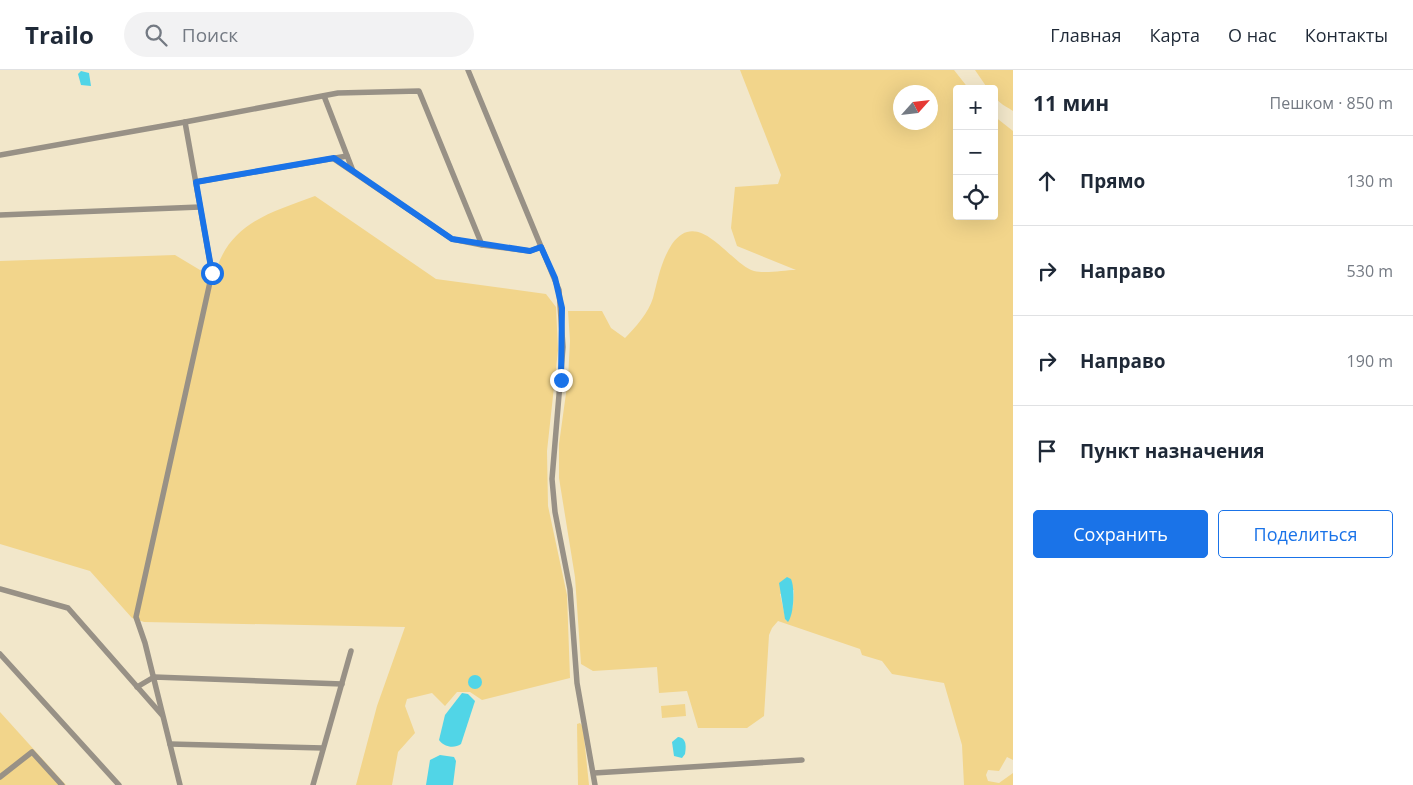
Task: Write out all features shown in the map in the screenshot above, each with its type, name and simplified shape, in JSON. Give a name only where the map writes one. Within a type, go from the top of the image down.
[{"type":"street","points":[[468,70],[555,278],[562,308],[561,380],[552,479],[555,512],[570,589],[577,683],[595,785]]},
{"type":"street","points":[[0,155],[338,93],[419,91],[482,245]]},
{"type":"street","points":[[324,96],[354,172]]},
{"type":"street","points":[[180,785],[154,677],[136,617],[191,360],[212,278],[211,263],[184,122]]},
{"type":"street","points":[[196,182],[347,156]]},
{"type":"street","points":[[334,158],[452,239],[530,251],[541,247]]},
{"type":"street","points":[[0,215],[200,207]]},
{"type":"street","points":[[0,589],[68,608],[163,716]]},
{"type":"street","points":[[313,785],[351,651]]},
{"type":"street","points":[[1,658],[119,785]]},
{"type":"street","points":[[137,687],[154,677],[342,684]]},
{"type":"street","points":[[170,744],[323,748]]},
{"type":"street","points":[[0,777],[32,752],[62,785]]},
{"type":"street","points":[[594,773],[802,760]]},
{"type":"shaded area","points":[[740,70],[954,70],[966,85],[953,85],[953,220],[998,220],[998,119],[1013,131],[1013,760],[1007,757],[999,771],[988,770],[986,775],[988,781],[999,783],[1013,773],[1013,785],[964,785],[962,745],[944,683],[892,674],[882,661],[862,655],[860,649],[778,621],[769,635],[764,716],[747,728],[698,728],[687,691],[659,693],[657,667],[593,671],[581,664],[575,577],[559,478],[559,444],[568,379],[570,341],[568,311],[602,311],[611,328],[625,338],[641,320],[651,303],[668,250],[682,234],[693,231],[703,234],[714,241],[754,271],[796,270],[737,246],[731,228],[735,187],[778,184],[781,175]],"holes":[[[794,590],[793,607],[786,621],[780,594]]]},
{"type":"shaded area","points":[[975,70],[1013,70],[1013,111],[998,101],[998,85],[985,85]]},
{"type":"shaded area","points":[[315,196],[436,279],[546,294],[556,307],[558,350],[547,451],[548,506],[567,595],[570,678],[482,700],[470,692],[457,692],[445,706],[432,693],[407,699],[405,706],[415,733],[398,752],[392,785],[356,785],[377,706],[405,627],[144,622],[132,618],[90,571],[0,544],[0,261],[175,255],[200,270],[217,267],[224,251],[244,229],[270,213]]},
{"type":"shaded area","points":[[685,704],[686,716],[662,718],[661,706]]},
{"type":"shaded area","points":[[0,712],[66,785],[0,785]]},
{"type":"shaded area","points":[[580,723],[583,727],[589,785],[578,785],[577,724]]},
{"type":"water","points":[[81,71],[89,73],[91,86],[81,85],[78,74]]},
{"type":"water","points":[[787,577],[791,579],[793,594],[792,613],[788,622],[785,619],[779,583]]},
{"type":"water","points":[[475,675],[480,677],[482,682],[480,687],[475,689],[470,687],[468,682],[470,677]]},
{"type":"water","points":[[462,693],[468,694],[475,701],[461,744],[449,746],[439,740],[445,715]]},
{"type":"water","points":[[678,737],[683,739],[685,743],[685,754],[682,758],[674,756],[672,742]]},
{"type":"water","points":[[440,755],[454,757],[456,761],[453,785],[426,785],[430,760]]},
{"type":"route","points":[[212,273],[196,182],[334,158],[452,239],[530,251],[541,247],[555,278],[562,308],[563,347],[561,380]]}]
